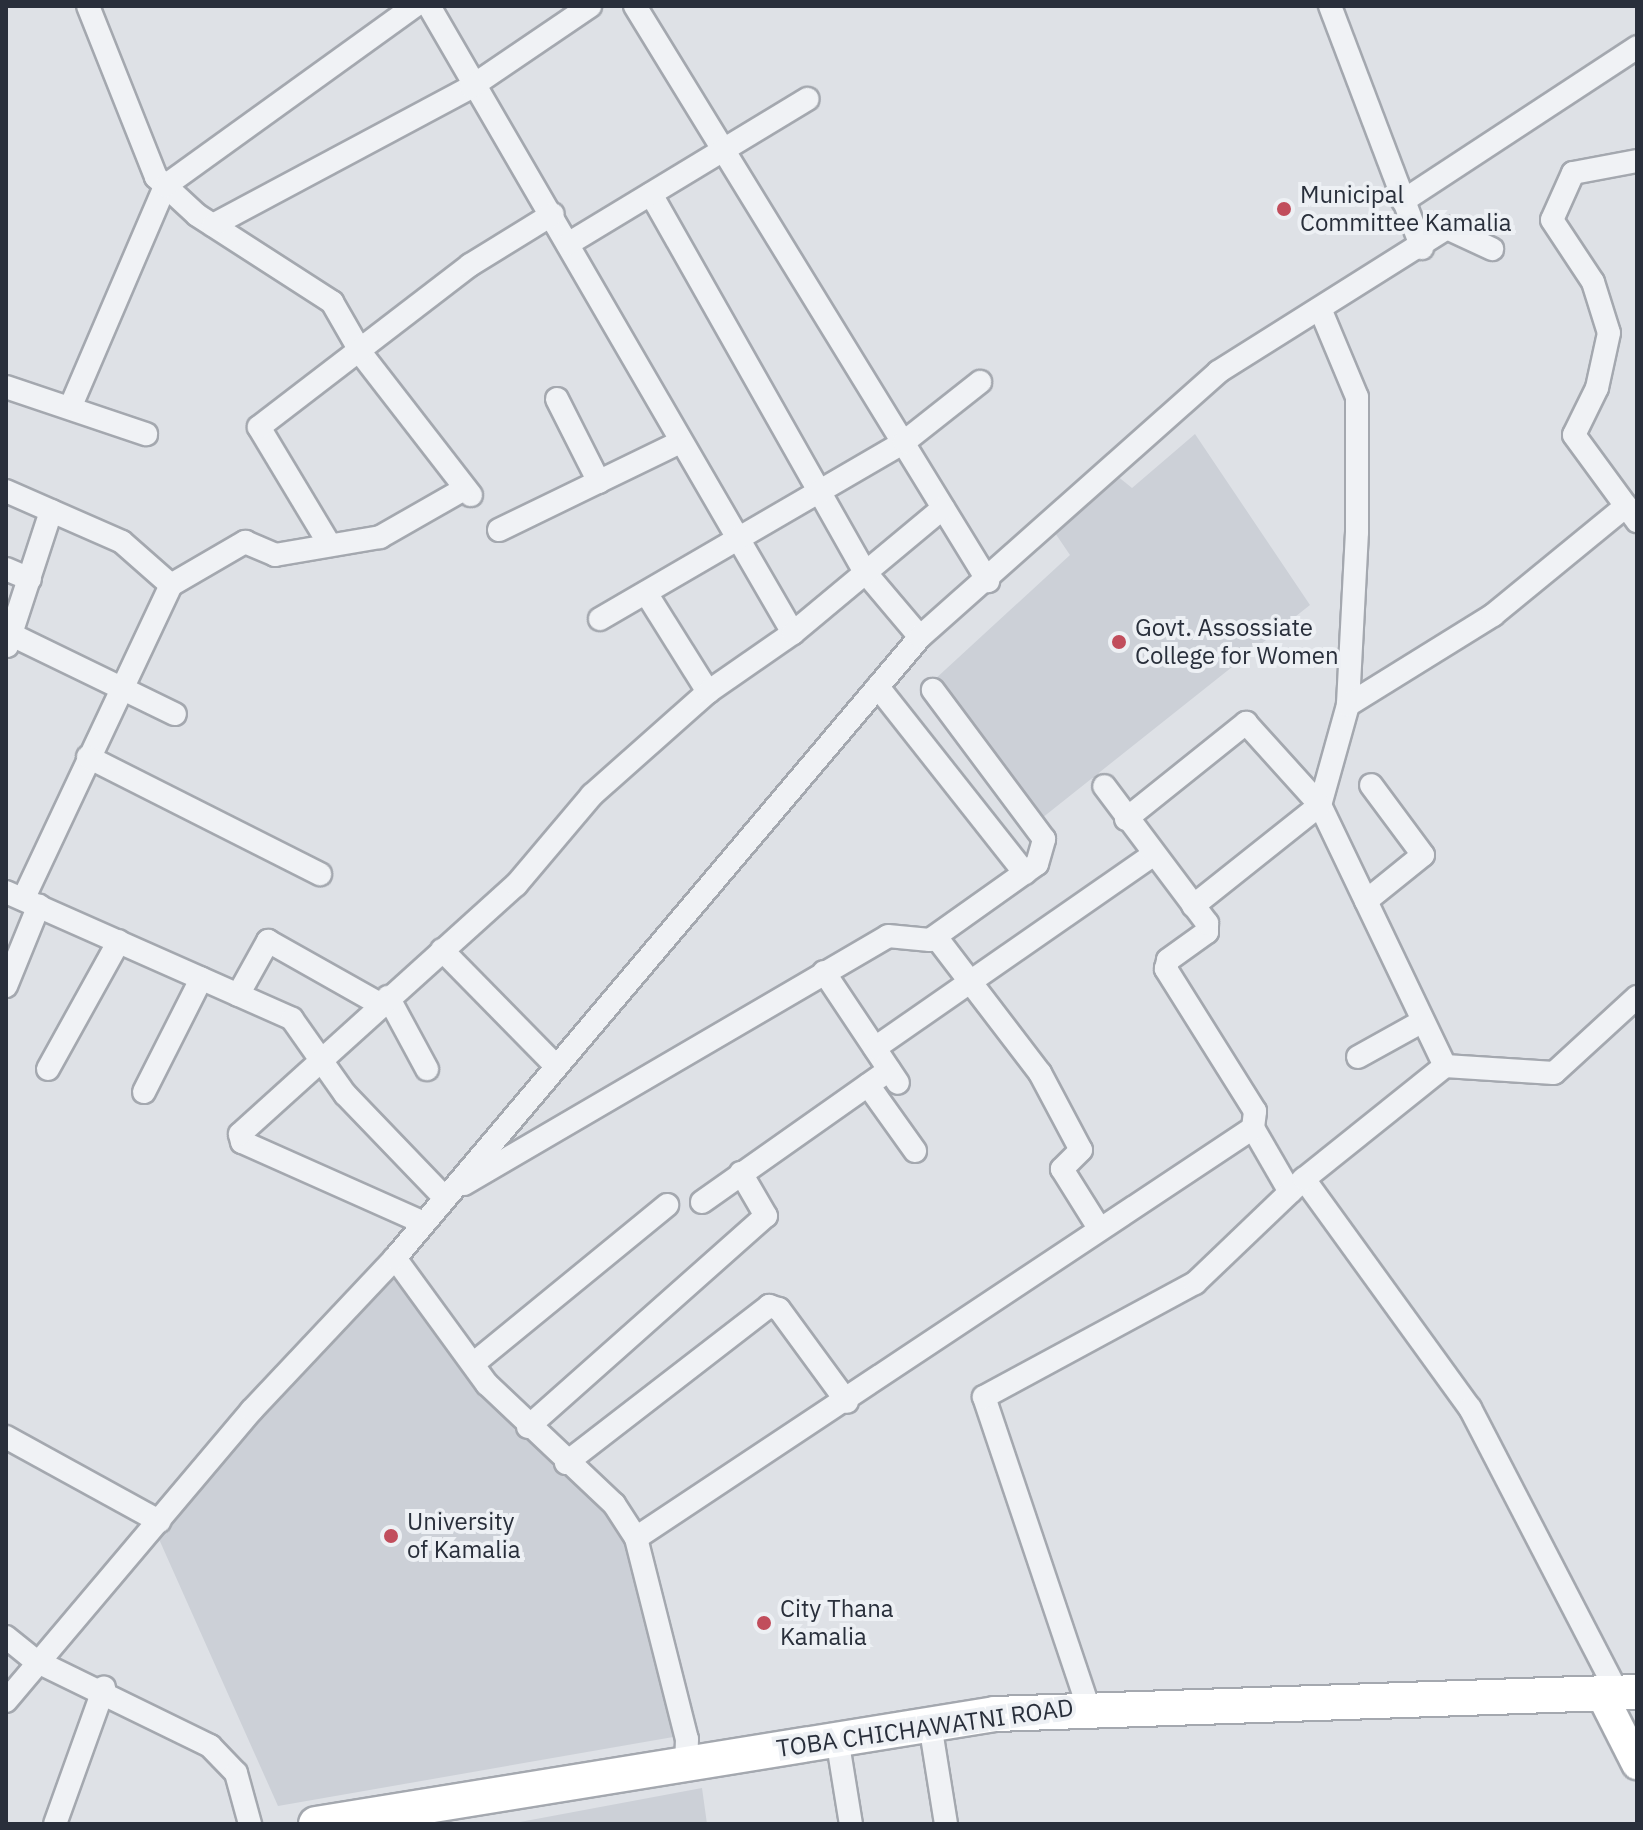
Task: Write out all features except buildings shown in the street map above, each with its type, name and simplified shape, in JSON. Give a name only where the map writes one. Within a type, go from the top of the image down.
[{"type":"main road","name":"TOBA CHICHAWATNI ROAD","points":[[316,1824],[837,1738],[1088,1706],[1619,1693]]},
{"type":"street","points":[[6,986],[22,898],[171,585],[245,542],[275,555],[328,542],[392,533],[468,492],[332,302],[213,225],[165,186],[88,6]]},
{"type":"street","points":[[70,408],[165,186],[415,6]]},
{"type":"street","points":[[429,6],[471,87],[553,214],[680,442],[793,633]]},
{"type":"street","points":[[213,225],[471,87],[590,6]]},
{"type":"street","points":[[635,6],[727,148],[988,581]]},
{"type":"street","points":[[1330,6],[1422,248]]},
{"type":"street","points":[[1403,201],[1637,47]]},
{"type":"street","points":[[568,244],[807,99]]},
{"type":"street","points":[[1348,705],[1493,615],[1632,514],[1574,435],[1597,388],[1609,333],[1593,282],[1552,220],[1573,173],[1637,161]]},
{"type":"street","points":[[651,194],[865,572],[920,637]]},
{"type":"street","points":[[328,542],[259,427],[470,265],[553,214]]},
{"type":"street","points":[[6,1701],[36,1661],[395,1258],[920,637],[988,581],[1188,393],[1422,248],[1447,228],[1492,249]]},
{"type":"street","points":[[1193,906],[1320,805],[1348,705],[1357,397],[1321,311]]},
{"type":"street","points":[[600,619],[904,442],[980,382]]},
{"type":"street","points":[[6,387],[146,434]]},
{"type":"street","points":[[557,399],[599,482]]},
{"type":"street","points":[[499,530],[680,442]]},
{"type":"street","points":[[6,491],[122,542],[171,585]]},
{"type":"street","points":[[424,1223],[242,1142],[240,1134],[320,1056],[516,885],[592,795],[708,692],[793,633],[943,508]]},
{"type":"street","points":[[51,511],[9,641],[121,687],[175,714]]},
{"type":"street","points":[[6,569],[30,579]]},
{"type":"street","points":[[646,593],[708,692]]},
{"type":"street","points":[[878,687],[1025,873]]},
{"type":"street","points":[[447,1195],[888,936],[936,937],[1043,858],[1044,839],[933,690]]},
{"type":"street","points":[[1126,819],[1246,723],[1320,805],[1445,1066]]},
{"type":"street","points":[[88,757],[320,874]]},
{"type":"street","points":[[1366,901],[1423,855],[1371,785]]},
{"type":"street","points":[[1104,786],[1151,856],[1209,928],[1166,969],[1255,1111],[1253,1128],[1470,1408],[1619,1693],[1637,1764]]},
{"type":"street","points":[[875,1048],[1151,856]]},
{"type":"street","points":[[22,898],[292,1019],[356,1107],[447,1195]]},
{"type":"street","points":[[936,937],[1040,1073],[1081,1150],[1062,1169],[1099,1228]]},
{"type":"street","points":[[48,1069],[119,941]]},
{"type":"street","points":[[238,995],[268,941],[384,1001],[427,1069]]},
{"type":"street","points":[[442,950],[556,1066]]},
{"type":"street","points":[[702,1202],[868,1085],[894,1077],[824,972]]},
{"type":"street","points":[[144,1092],[201,979]]},
{"type":"street","points":[[1088,1706],[984,1397],[1195,1283],[1297,1186],[1445,1066],[1554,1073],[1637,997]]},
{"type":"street","points":[[1358,1057],[1423,1021]]},
{"type":"street","points":[[868,1085],[915,1151]]},
{"type":"street","points":[[636,1538],[847,1402],[1099,1228],[1253,1128]]},
{"type":"street","points":[[528,1427],[766,1216],[741,1173]]},
{"type":"street","points":[[473,1364],[667,1205]]},
{"type":"street","points":[[395,1258],[473,1364],[528,1427],[614,1504],[636,1538],[687,1739],[686,1764]]},
{"type":"street","points":[[566,1463],[769,1306],[779,1309],[847,1402]]},
{"type":"street","points":[[6,1437],[159,1521]]},
{"type":"street","points":[[6,1637],[36,1661],[104,1688],[230,1762],[250,1824]]},
{"type":"street","points":[[55,1824],[104,1688]]},
{"type":"street","points":[[930,1724],[946,1824]]},
{"type":"street","points":[[837,1738],[851,1824]]},
{"type":"shaded area","name":"Govt. Assossiate College for Women","points":[[1195,434],[1310,605],[1037,822],[933,681],[1070,555],[1053,530],[1116,475],[1132,488]]},
{"type":"shaded area","name":"University of Kamalia","points":[[395,1268],[521,1433],[607,1508],[629,1544],[679,1736],[278,1806],[154,1528]]},
{"type":"shaded area","points":[[702,1788],[707,1824],[508,1824],[520,1822]]},
{"type":"place","name":"Municipal Committee Kamalia","points":[[1284,209]]},
{"type":"place","name":"Govt. Assossiate College for Women","points":[[1119,642]]},
{"type":"place","name":"University of Kamalia","points":[[391,1536]]},
{"type":"place","name":"City Thana Kamalia","points":[[764,1623]]}]
